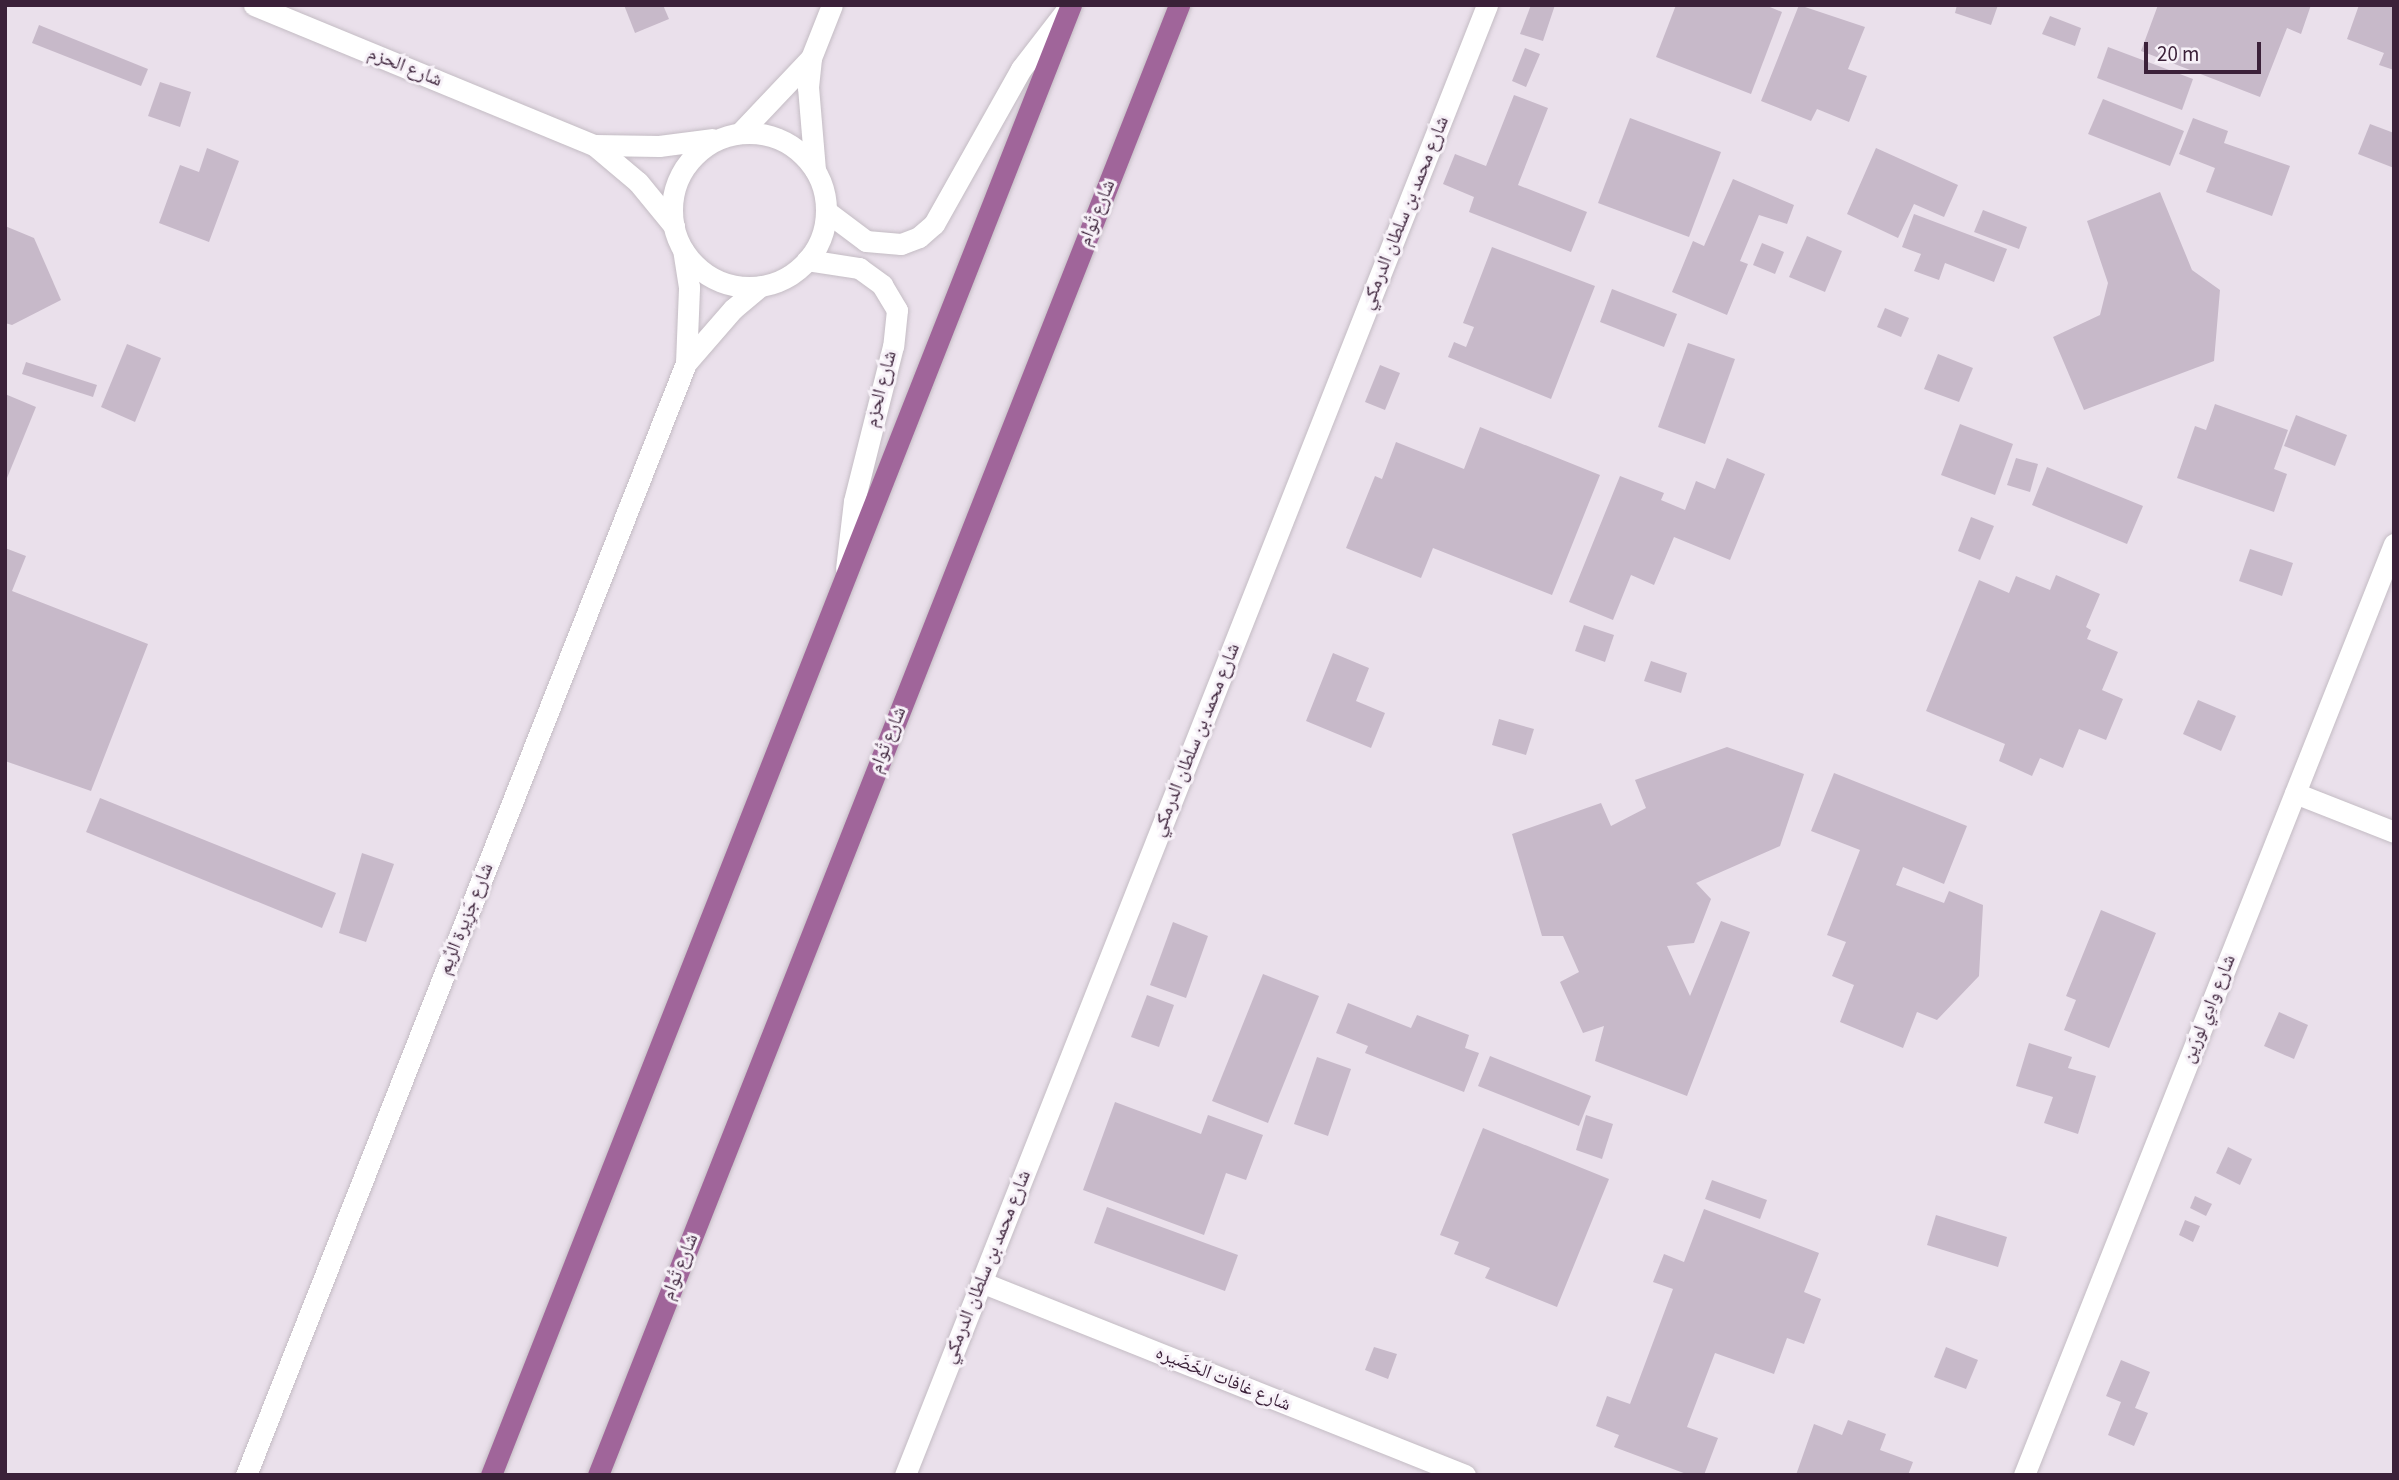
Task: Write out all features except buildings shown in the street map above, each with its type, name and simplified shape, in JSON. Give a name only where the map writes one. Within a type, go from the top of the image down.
[{"type":"main road","points":[[491,1475],[1070,5]]},
{"type":"main road","name":"شارع تُوام","points":[[598,1475],[1179,5]]},
{"type":"street","name":"شارع الحزم","points":[[254,5],[594,145],[638,182],[674,226]]},
{"type":"street","points":[[811,58],[732,135],[693,157],[679,177],[672,201],[674,226],[683,250],[716,279],[760,286],[791,274],[807,260],[822,233],[826,211],[815,172],[807,115],[811,58],[832,5]]},
{"type":"street","points":[[826,211],[866,241],[901,244],[919,237],[934,224],[1021,69],[1070,5]]},
{"type":"street","name":"شارع محمد بن سلطان الدرمكي","points":[[905,1475],[1487,5]]},
{"type":"street","name":"شارع الحزم","points":[[594,145],[659,146],[732,135]]},
{"type":"street","points":[[732,135],[783,141],[815,172]]},
{"type":"street","name":"شارع جَزِيرة الرِّيم","points":[[246,1475],[686,363],[689,287],[683,250]]},
{"type":"street","name":"شارع الحزم","points":[[807,260],[859,268],[882,285],[897,310],[893,346],[854,501],[845,578]]},
{"type":"street","name":"شارع جَزِيرة الرِّيم","points":[[686,363],[733,309],[760,286]]},
{"type":"street","name":"شارع وادِي لورَين","points":[[2024,1475],[2394,544]]},
{"type":"street","points":[[2295,793],[2394,832]]},
{"type":"street","name":"شارع غافات الخَضَيره","points":[[981,1282],[1465,1475]]}]
